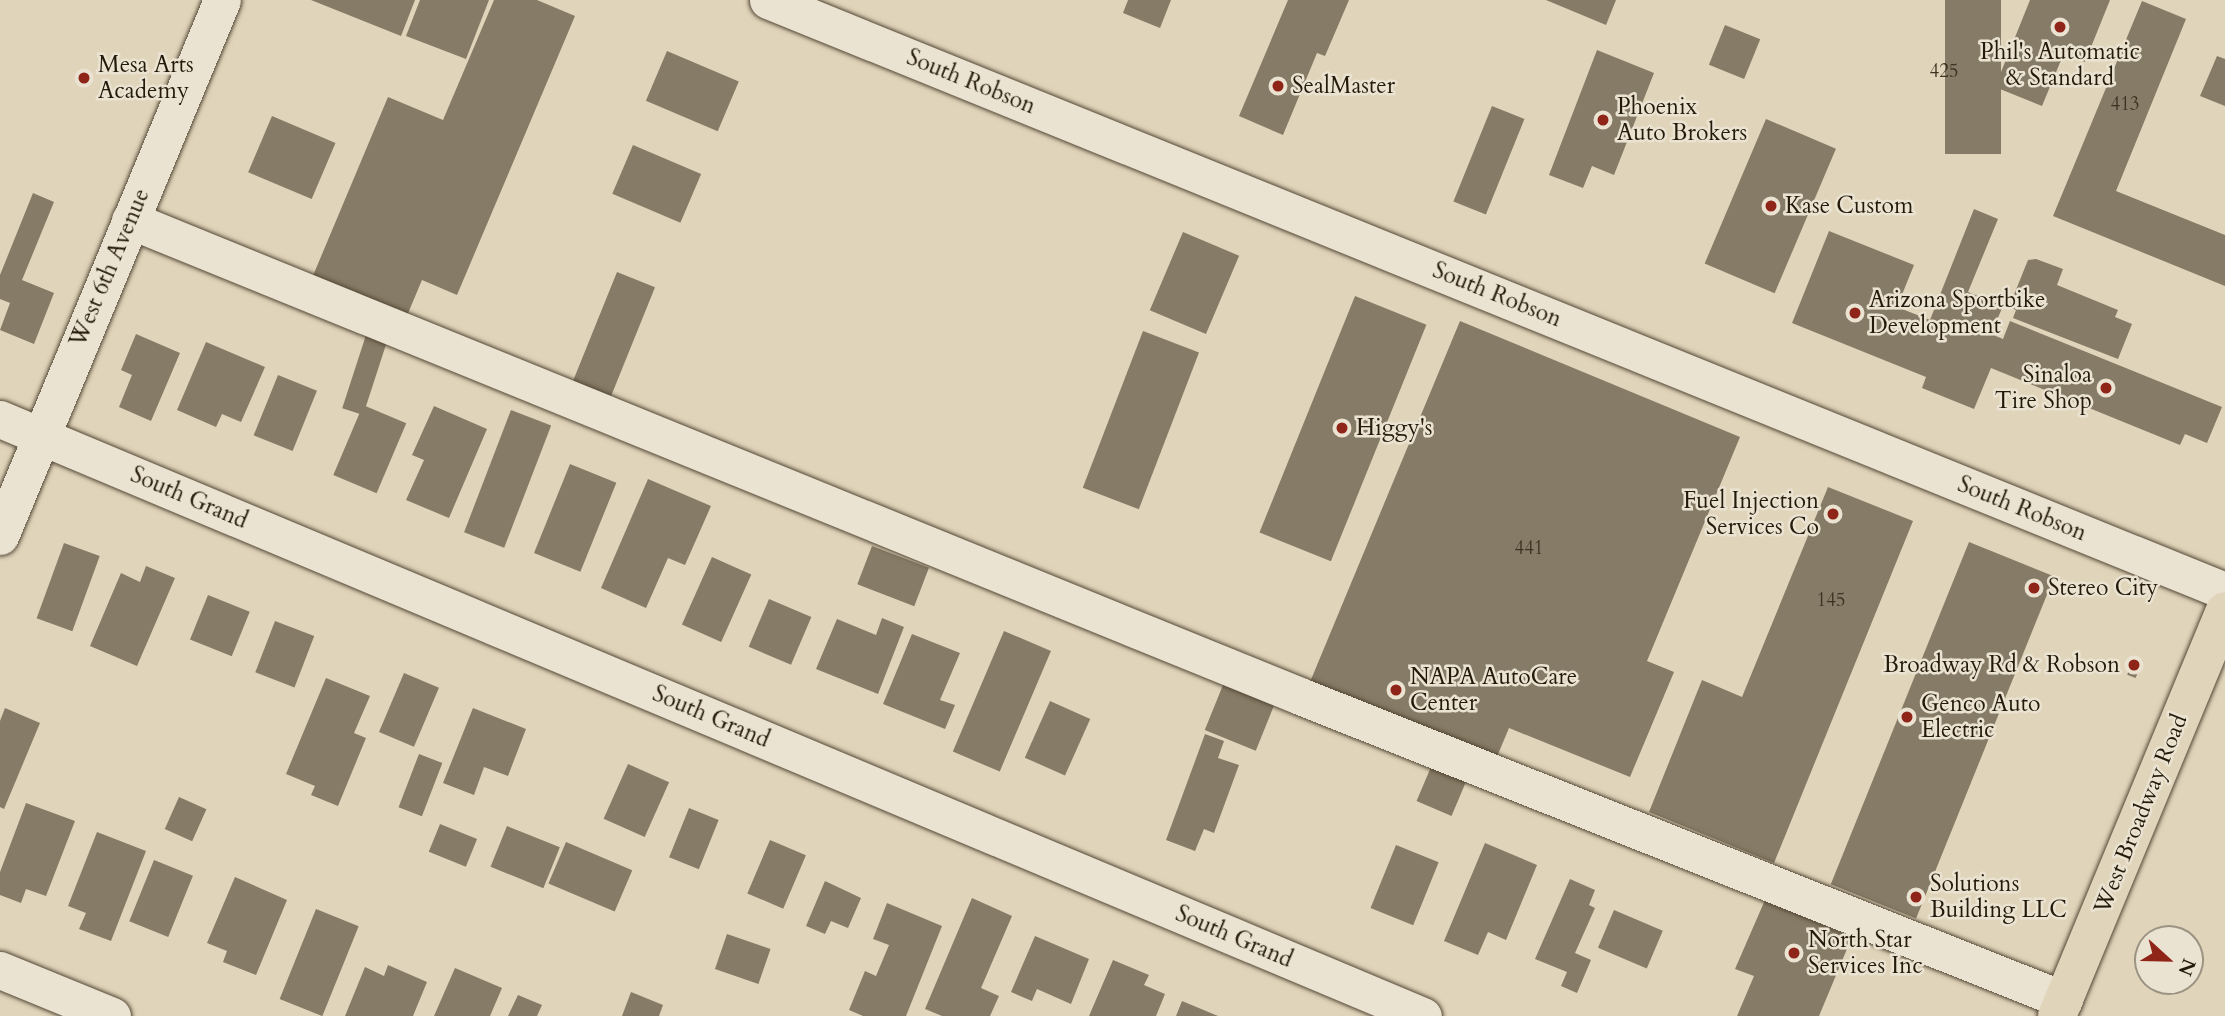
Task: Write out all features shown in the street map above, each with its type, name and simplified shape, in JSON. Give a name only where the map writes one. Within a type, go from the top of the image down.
[{"type":"main road","name":"West Broadway Road","points":[[2061,1008],[2225,611]]},
{"type":"street","name":"West 6th Avenue","points":[[0,536],[222,0]]},
{"type":"street","name":"South Robson","points":[[768,0],[813,8],[2225,591]]},
{"type":"street","points":[[130,220],[2061,1008]]},
{"type":"street","name":"South Grand","points":[[0,419],[1423,1016]]},
{"type":"street","points":[[0,971],[112,1016]]},
{"type":"building","points":[[311,0],[415,0],[401,36]]},
{"type":"building","points":[[420,0],[489,0],[466,59],[406,36]]},
{"type":"building","points":[[494,0],[537,0],[575,16],[457,295],[422,280],[406,318],[312,278],[388,97],[443,120]]},
{"type":"building","points":[[1128,0],[1171,0],[1160,28],[1123,13]]},
{"type":"building","name":"SealMaster","points":[[1288,0],[1349,0],[1325,56],[1317,53],[1283,135],[1239,116]]},
{"type":"building","points":[[1546,0],[1616,0],[1606,25]]},
{"type":"building","points":[[1945,0],[2001,0],[2001,154],[1945,154]]},
{"type":"building","name":"Phil's Automatic & Standard","points":[[2030,0],[2110,0],[2085,62],[2064,53],[2042,106],[1995,87]]},
{"type":"building","points":[[2142,1],[2186,19],[2116,191],[2225,235],[2225,286],[2053,216]]},
{"type":"building","points":[[1725,25],[1760,39],[1744,79],[1709,65]]},
{"type":"building","name":"Phoenix Auto Brokers","points":[[1597,50],[1654,73],[1614,175],[1592,166],[1583,188],[1549,175]]},
{"type":"building","points":[[667,51],[739,81],[718,131],[646,101]]},
{"type":"building","points":[[2217,56],[2225,59],[2225,106],[2200,96]]},
{"type":"building","points":[[1492,106],[1524,119],[1486,215],[1453,201]]},
{"type":"building","points":[[272,116],[336,143],[312,199],[248,172]]},
{"type":"building","name":"Kase Custom","points":[[1766,119],[1836,149],[1775,293],[1705,264]]},
{"type":"building","points":[[633,145],[701,174],[680,223],[612,194]]},
{"type":"building","points":[[33,193],[54,202],[22,280],[54,293],[34,344],[0,330],[10,303],[0,299],[0,275]]},
{"type":"building","name":"Arizona Sportbike Development","points":[[1974,209],[1998,219],[1968,292],[2003,306],[1991,334],[2003,339],[2010,321],[2222,407],[2207,443],[2185,434],[2180,445],[1991,368],[1974,409],[1922,388],[1926,377],[1792,323],[1829,231],[1914,265],[1897,307],[1930,320]]},
{"type":"building","points":[[1183,232],[1239,256],[1206,334],[1150,310]]},
{"type":"building","points":[[2036,259],[2063,269],[2057,285],[2118,310],[2115,317],[2132,324],[2118,359],[2013,318],[2016,310],[2009,307],[2028,260]]},
{"type":"building","points":[[617,272],[655,287],[610,400],[572,384]]},
{"type":"building","name":"Higgy's","points":[[1355,296],[1426,325],[1331,561],[1259,532]]},
{"type":"building","points":[[1460,321],[1740,437],[1647,661],[1674,672],[1630,777],[1509,728],[1496,759],[1310,682]]},
{"type":"building","points":[[1143,331],[1199,353],[1139,509],[1083,488]]},
{"type":"building","points":[[136,334],[180,353],[151,421],[119,407],[132,375],[121,370]]},
{"type":"building","points":[[366,335],[387,342],[363,415],[342,408]]},
{"type":"building","points":[[206,342],[265,367],[241,422],[222,414],[216,427],[177,410]]},
{"type":"building","points":[[278,375],[317,391],[293,451],[254,435]]},
{"type":"building","points":[[363,405],[406,423],[377,493],[333,475]]},
{"type":"building","points":[[434,406],[487,429],[449,518],[406,500],[424,460],[412,455]]},
{"type":"building","points":[[511,410],[551,425],[504,548],[464,532]]},
{"type":"building","points":[[570,464],[616,483],[580,572],[534,553]]},
{"type":"building","points":[[648,479],[711,506],[685,565],[668,558],[646,608],[601,588]]},
{"type":"building","points":[[1828,487],[1913,521],[1774,863],[1649,812],[1702,680],[1742,697]]},
{"type":"building","points":[[1969,542],[2054,576],[1916,919],[1831,884]]},
{"type":"building","points":[[64,543],[100,556],[72,631],[37,618]]},
{"type":"building","points":[[872,546],[929,568],[914,606],[857,584]]},
{"type":"building","points":[[712,557],[751,574],[721,642],[682,625]]},
{"type":"building","points":[[146,566],[175,578],[137,666],[90,646],[121,573],[140,582]]},
{"type":"building","points":[[208,595],[250,612],[232,656],[190,640]]},
{"type":"building","points":[[769,599],[811,617],[791,665],[749,647]]},
{"type":"building","points":[[882,618],[904,627],[878,694],[816,669],[837,619],[876,635]]},
{"type":"building","points":[[275,621],[314,636],[295,687],[255,672]]},
{"type":"building","points":[[1004,631],[1051,651],[1000,772],[953,752]]},
{"type":"building","points":[[912,634],[960,653],[940,700],[955,705],[945,729],[883,704]]},
{"type":"building","points":[[2134,657],[2142,660],[2136,678],[2127,675]]},
{"type":"building","points":[[404,673],[439,688],[414,747],[379,732]]},
{"type":"building","points":[[326,678],[370,696],[354,733],[366,738],[338,806],[311,795],[315,786],[286,774]]},
{"type":"building","points":[[1225,680],[1276,701],[1256,751],[1205,730]]},
{"type":"building","points":[[1050,701],[1090,719],[1065,776],[1025,758]]},
{"type":"building","points":[[5,708],[40,723],[4,809],[0,807],[0,721]]},
{"type":"building","points":[[473,708],[526,729],[508,776],[484,767],[474,795],[443,783]]},
{"type":"building","points":[[1205,734],[1224,741],[1218,758],[1239,765],[1214,833],[1204,829],[1195,851],[1166,840]]},
{"type":"building","points":[[419,754],[442,763],[422,816],[399,807]]},
{"type":"building","points":[[628,764],[669,782],[645,837],[604,819]]},
{"type":"building","points":[[1431,767],[1466,782],[1452,816],[1417,801]]},
{"type":"building","points":[[179,797],[206,809],[192,841],[165,829]]},
{"type":"building","points":[[26,803],[75,821],[46,896],[26,889],[21,903],[0,895],[0,872]]},
{"type":"building","points":[[689,808],[719,820],[699,869],[669,857]]},
{"type":"building","points":[[440,824],[477,839],[466,867],[429,852]]},
{"type":"building","points":[[507,826],[560,847],[543,888],[491,867]]},
{"type":"building","points":[[97,832],[146,851],[111,941],[79,929],[86,913],[68,906]]},
{"type":"building","points":[[770,840],[806,855],[783,909],[747,893]]},
{"type":"building","points":[[566,842],[632,870],[615,912],[548,883]]},
{"type":"building","points":[[1485,843],[1537,865],[1506,940],[1488,932],[1478,955],[1444,941]]},
{"type":"building","points":[[1396,845],[1439,862],[1413,925],[1371,908]]},
{"type":"building","points":[[154,860],[193,876],[168,937],[129,921]]},
{"type":"building","points":[[235,877],[287,900],[256,975],[223,962],[227,951],[207,943]]},
{"type":"building","points":[[1570,879],[1595,890],[1589,905],[1595,908],[1575,953],[1591,960],[1577,993],[1561,986],[1567,972],[1535,959]]},
{"type":"building","points":[[825,881],[861,898],[848,928],[831,921],[825,934],[806,926]]},
{"type":"building","points":[[972,898],[1012,916],[981,988],[999,996],[990,1016],[942,1016],[925,1009]]},
{"type":"building","name":"North Star Services Inc","points":[[1765,900],[1852,937],[1819,1016],[1737,1016],[1754,976],[1735,969]]},
{"type":"building","points":[[887,903],[942,926],[906,1016],[863,1016],[849,1010],[865,971],[876,976],[889,945],[873,939]]},
{"type":"building","points":[[316,909],[359,926],[322,1016],[280,999]]},
{"type":"building","points":[[1614,910],[1663,931],[1647,968],[1598,948]]},
{"type":"building","points":[[727,934],[770,949],[758,984],[715,969]]},
{"type":"building","points":[[1035,936],[1089,959],[1071,1004],[1037,989],[1032,1001],[1011,992]]},
{"type":"building","points":[[1113,960],[1149,975],[1144,985],[1165,994],[1156,1016],[1089,1016]]},
{"type":"building","points":[[388,965],[427,982],[413,1016],[345,1016],[365,967],[384,976]]},
{"type":"building","points":[[455,968],[502,988],[490,1016],[434,1016]]},
{"type":"building","points":[[631,992],[663,1005],[659,1016],[622,1016]]},
{"type":"building","points":[[518,995],[542,1005],[537,1016],[508,1016]]},
{"type":"building","points":[[1182,1001],[1218,1016],[1176,1016]]},
{"type":"place","name":"Phil's Automatic & Standard","points":[[2060,27]]},
{"type":"place","name":"Mesa Arts Academy","points":[[84,78]]},
{"type":"place","name":"SealMaster","points":[[1278,86]]},
{"type":"place","name":"Phoenix Auto Brokers","points":[[1603,120]]},
{"type":"place","name":"Kase Custom","points":[[1771,206]]},
{"type":"place","name":"Arizona Sportbike Development","points":[[1855,313]]},
{"type":"place","name":"Sinaloa Tire Shop","points":[[2106,388]]},
{"type":"place","name":"Higgy's","points":[[1342,428]]},
{"type":"place","name":"Fuel Injection Services Co","points":[[1833,514]]},
{"type":"place","name":"Stereo City","points":[[2034,588]]},
{"type":"place","name":"Broadway Rd & Robson","points":[[2134,665]]},
{"type":"place","name":"NAPA AutoCare Center","points":[[1396,690]]},
{"type":"place","name":"Genco Auto Electric","points":[[1907,717]]},
{"type":"place","name":"Solutions Building LLC","points":[[1916,897]]},
{"type":"place","name":"North Star Services Inc","points":[[1794,953]]}]
